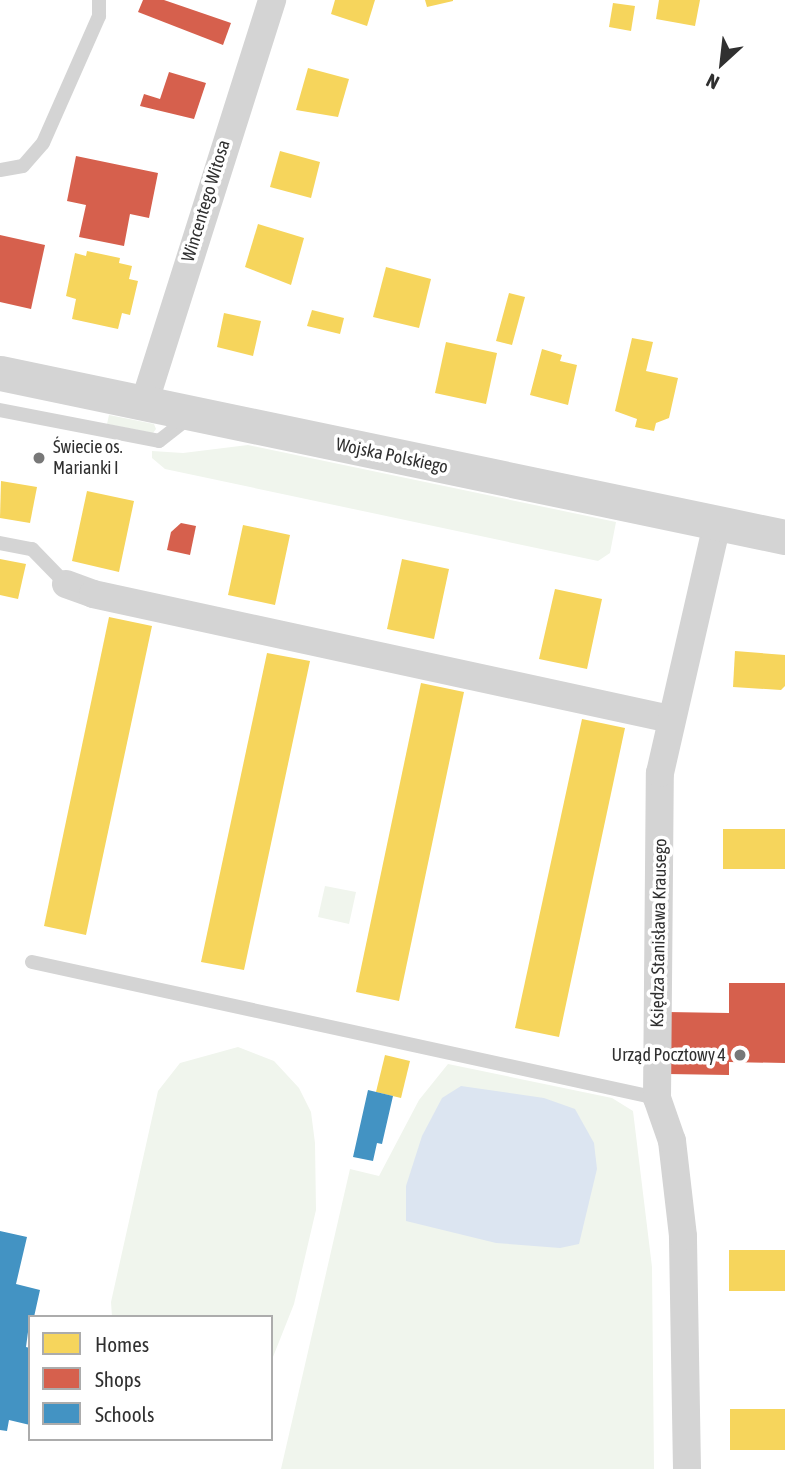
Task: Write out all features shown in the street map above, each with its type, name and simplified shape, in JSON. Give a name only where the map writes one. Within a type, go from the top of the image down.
[{"type":"street","name":"Wincentego Witosa","points":[[144,404],[272,0]]},
{"type":"street","name":"Wojska Polskiego","points":[[0,373],[717,525],[785,537]]},
{"type":"street","name":"Księdza Stanisława Krausego","points":[[687,1469],[683,1236],[672,1141],[657,1098],[660,773],[670,719],[717,525]]},
{"type":"street","points":[[66,584],[93,594],[670,719]]},
{"type":"lane","points":[[0,170],[23,166],[43,143],[99,16],[99,0]]},
{"type":"lane","points":[[0,410],[159,441],[193,414]]},
{"type":"lane","points":[[0,543],[32,549],[66,584]]},
{"type":"lane","points":[[32,962],[657,1098]]},
{"type":"shaded area","points":[[109,415],[154,424],[156,429],[153,433],[107,424]]},
{"type":"shaded area","points":[[248,445],[616,522],[610,553],[598,561],[165,469],[152,458],[152,451],[183,453]]},
{"type":"shaded area","points":[[325,886],[356,892],[349,924],[318,917]]},
{"type":"shaded area","points":[[238,1047],[274,1061],[299,1088],[311,1112],[315,1143],[316,1210],[294,1304],[273,1357],[273,1315],[112,1315],[111,1302],[158,1091],[180,1063]]},
{"type":"shaded area","points":[[448,1064],[612,1098],[633,1111],[652,1267],[654,1469],[281,1469],[350,1169],[379,1176],[419,1100]]},
{"type":"shaded area","points":[[461,1086],[544,1098],[575,1109],[594,1143],[597,1169],[579,1244],[560,1248],[496,1243],[406,1221],[406,1186],[422,1136],[442,1098]]},
{"type":"building: Homes","points":[[335,0],[375,0],[367,26],[331,14]]},
{"type":"building: Homes","points":[[425,0],[453,0],[453,1],[427,7]]},
{"type":"building: Homes","points":[[659,0],[700,0],[695,26],[656,19]]},
{"type":"building: Homes","points":[[613,3],[635,6],[631,31],[609,27]]},
{"type":"building: Homes","points":[[308,68],[349,79],[338,117],[296,110]]},
{"type":"building: Homes","points":[[280,151],[320,162],[311,198],[270,187]]},
{"type":"building: Homes","points":[[258,224],[304,238],[291,285],[245,267]]},
{"type":"building: Homes","points":[[87,251],[120,258],[119,263],[132,266],[129,279],[138,281],[130,315],[122,313],[118,329],[72,319],[76,299],[66,296],[75,253],[86,256]]},
{"type":"building: Homes","points":[[386,267],[431,279],[419,328],[373,317]]},
{"type":"building: Homes","points":[[509,293],[525,297],[512,345],[496,341]]},
{"type":"building: Homes","points":[[312,310],[344,318],[340,334],[307,326]]},
{"type":"building: Homes","points":[[224,313],[261,321],[253,356],[217,347]]},
{"type":"building: Homes","points":[[632,338],[653,342],[646,371],[678,378],[669,418],[656,423],[654,431],[635,427],[637,419],[615,411]]},
{"type":"building: Homes","points":[[446,342],[497,353],[486,404],[435,393]]},
{"type":"building: Homes","points":[[542,349],[562,355],[560,361],[577,365],[568,405],[530,395]]},
{"type":"building: Homes","points":[[1,481],[37,487],[30,523],[0,518]]},
{"type":"building: Homes","points":[[87,491],[134,501],[119,572],[72,561]]},
{"type":"building: Homes","points":[[243,525],[290,535],[275,605],[228,595]]},
{"type":"building: Homes","points":[[0,559],[26,564],[18,599],[0,595]]},
{"type":"building: Homes","points":[[402,559],[449,569],[434,639],[387,629]]},
{"type":"building: Homes","points":[[555,589],[602,599],[587,669],[539,659]]},
{"type":"building: Homes","points":[[109,617],[152,626],[86,935],[44,926]]},
{"type":"building: Homes","points":[[735,651],[785,655],[785,686],[781,690],[733,687]]},
{"type":"building: Homes","points":[[267,653],[310,661],[244,970],[201,962]]},
{"type":"building: Homes","points":[[421,683],[464,692],[399,1001],[356,992]]},
{"type":"building: Homes","points":[[582,719],[625,728],[559,1037],[515,1028]]},
{"type":"building: Homes","points":[[723,829],[785,829],[785,869],[723,869]]},
{"type":"building: Homes","points":[[385,1055],[410,1061],[401,1098],[376,1092]]},
{"type":"building: Homes","points":[[729,1250],[785,1250],[785,1291],[729,1291]]},
{"type":"building: Homes","points":[[730,1409],[785,1409],[785,1450],[730,1450]]},
{"type":"building: Shops","points":[[143,0],[164,0],[231,23],[223,45],[138,12]]},
{"type":"building: Shops","points":[[169,72],[206,83],[194,119],[140,106],[144,94],[160,99]]},
{"type":"building: Shops","points":[[76,156],[158,173],[149,218],[130,214],[124,246],[79,237],[86,205],[67,201]]},
{"type":"building: Shops","points":[[0,235],[45,245],[31,309],[0,302]]},
{"type":"building: Shops","points":[[181,523],[196,526],[190,555],[167,550],[171,532]]},
{"type":"building: Shops","points":[[729,983],[785,983],[785,1063],[729,1062],[729,1075],[667,1074],[667,1012],[729,1013]]},
{"type":"building: Schools","points":[[368,1090],[393,1096],[382,1144],[377,1143],[373,1161],[353,1157]]},
{"type":"building: Schools","points":[[0,1231],[27,1237],[16,1284],[40,1290],[34,1315],[28,1315],[28,1425],[9,1420],[7,1431],[0,1430]]},
{"type":"place","name":"Świecie os. Marianki I","points":[[39,458]]},
{"type":"place","name":"Urząd Pocztowy 4","points":[[740,1055]]}]
